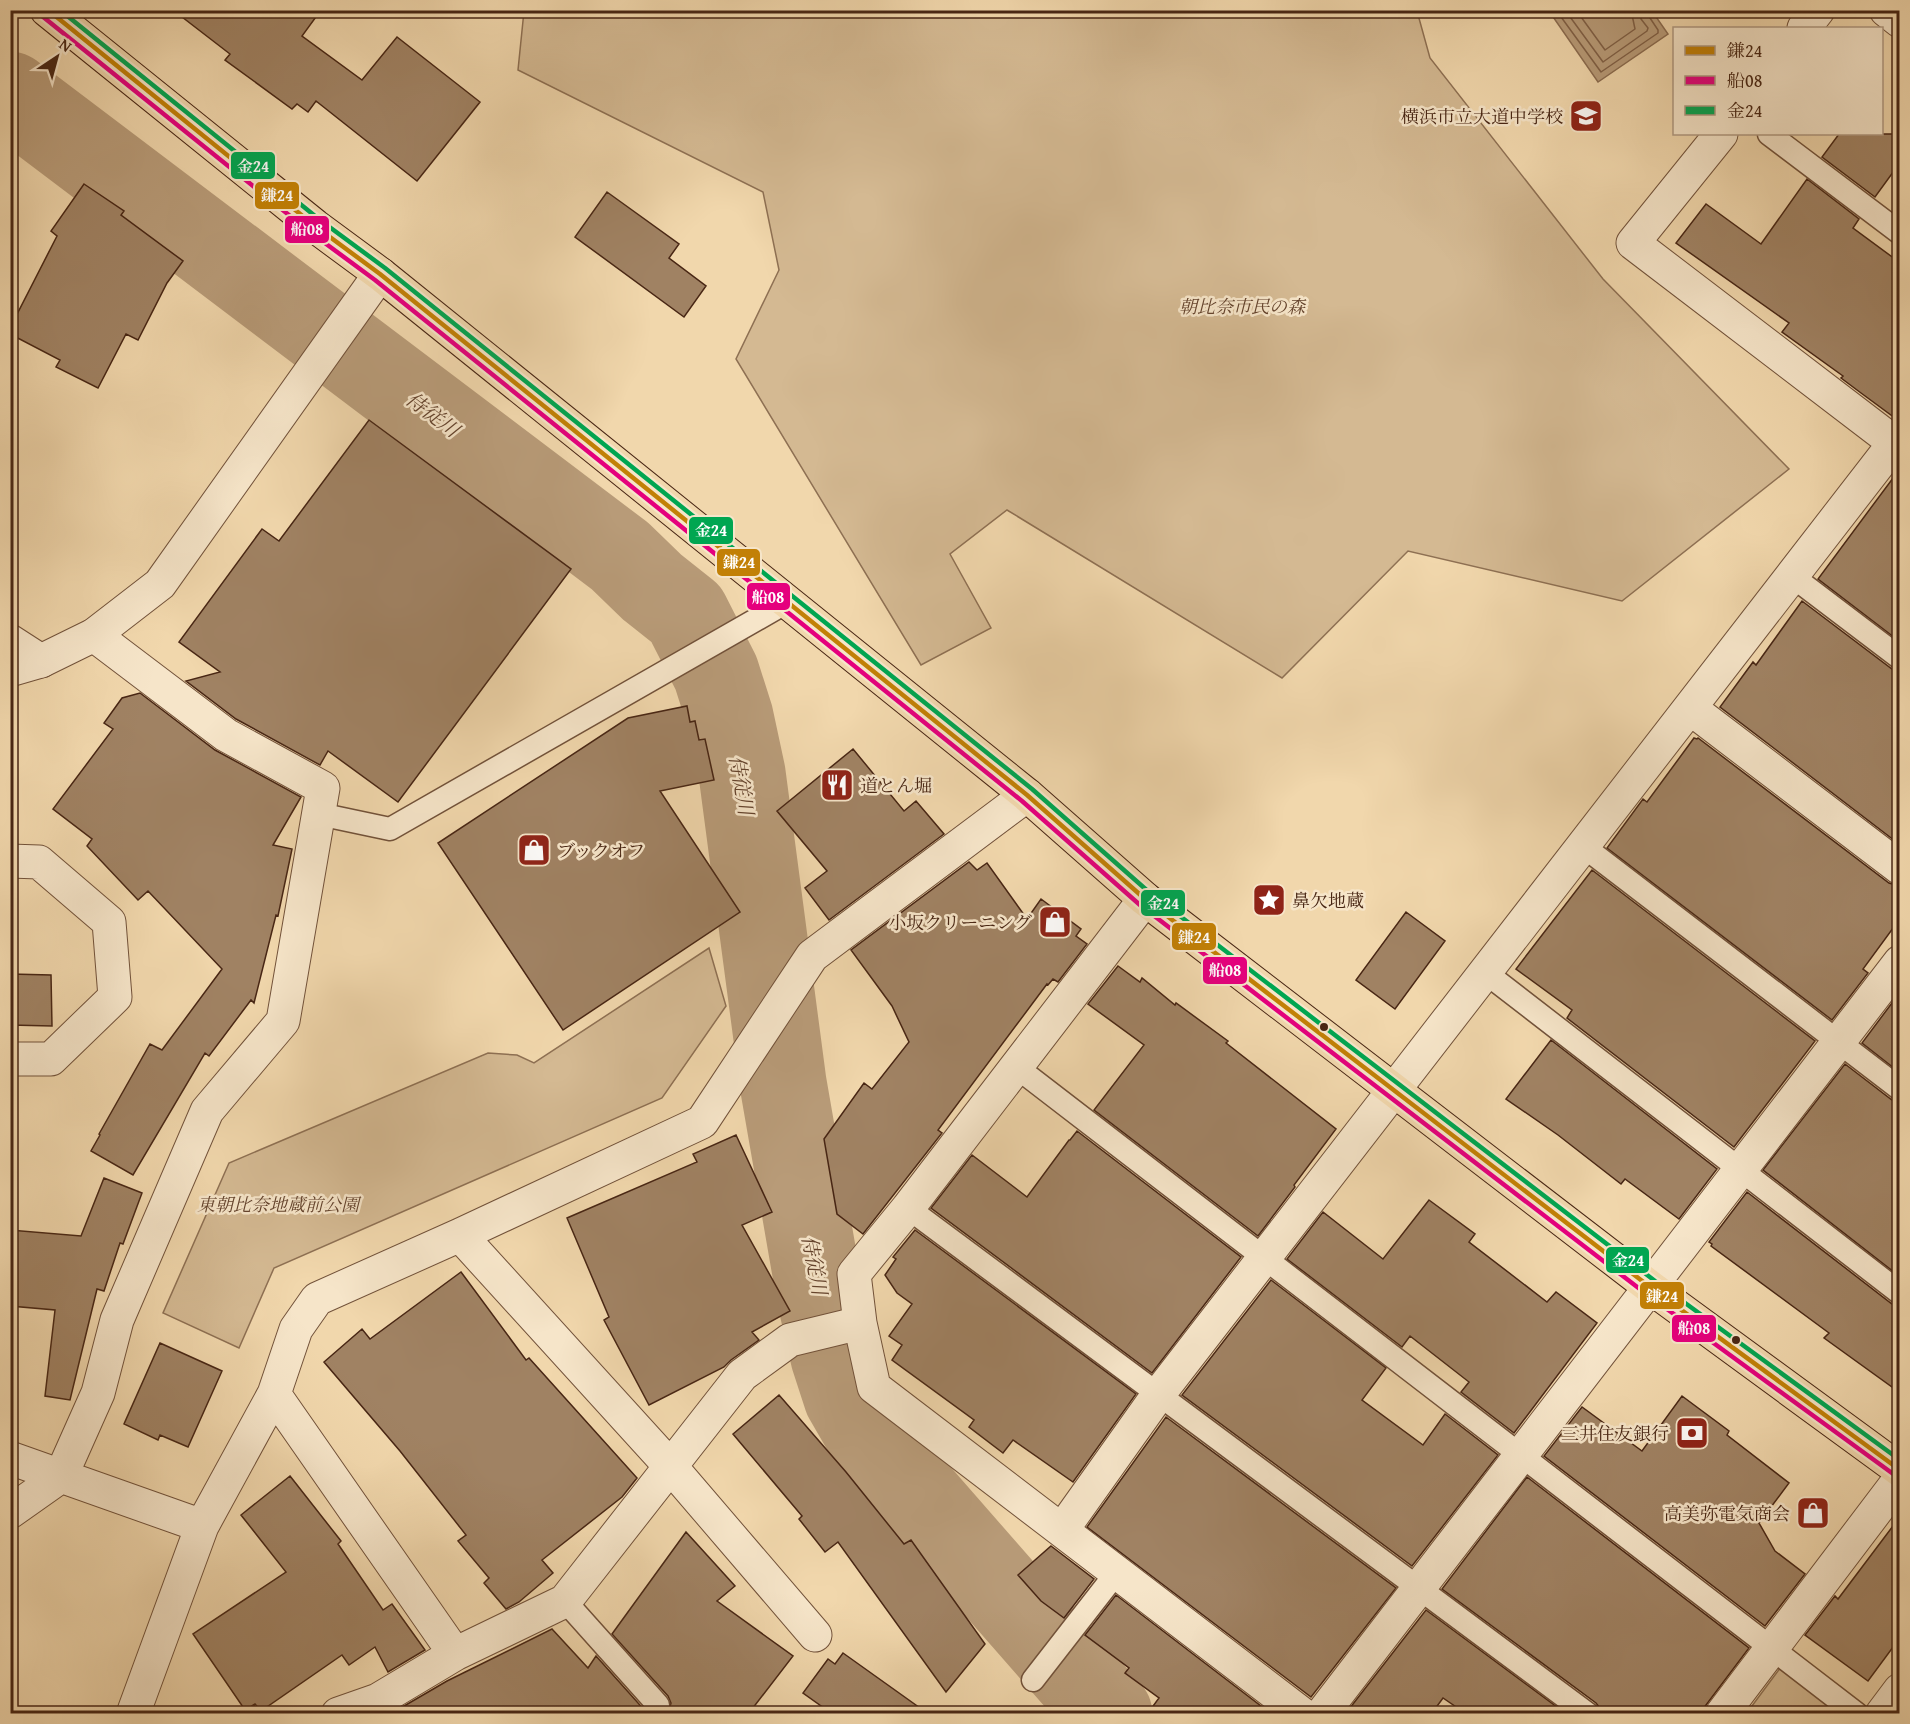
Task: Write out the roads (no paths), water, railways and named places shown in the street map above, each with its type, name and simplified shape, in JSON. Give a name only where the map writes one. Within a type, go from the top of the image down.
[{"type":"main road","points":[[47,10],[315,226],[380,274],[1027,795],[1145,899],[1650,1287],[1899,1470]]},
{"type":"street","points":[[1805,27],[1818,10]]},
{"type":"street","points":[[1886,10],[1899,21]]},
{"type":"street","points":[[1062,1530],[1158,1395],[1898,442],[1634,243],[1720,135]]},
{"type":"street","points":[[10,670],[41,661],[94,635],[160,584],[380,274]]},
{"type":"street","points":[[10,1512],[61,1476],[98,1393],[117,1320],[207,1111],[283,1022],[323,788],[226,735],[94,635]]},
{"type":"street","points":[[10,641],[41,661]]},
{"type":"street","points":[[1690,708],[1899,868]]},
{"type":"street","points":[[133,1713],[202,1526],[274,1394],[296,1329],[317,1299],[702,1122],[812,956],[1027,795]]},
{"type":"street","points":[[10,861],[39,862],[109,922],[115,997],[51,1059],[10,1059]]},
{"type":"street","points":[[1145,899],[908,1208],[854,1274],[860,1323],[874,1387],[1302,1713]]},
{"type":"street","points":[[1322,1713],[1899,962]]},
{"type":"street","points":[[460,1235],[671,1467],[814,1635]]},
{"type":"street","points":[[338,1713],[378,1700],[455,1654],[565,1601],[742,1375],[790,1340],[860,1323]]},
{"type":"street","points":[[274,1394],[455,1654]]},
{"type":"street","points":[[10,1458],[202,1526]]},
{"type":"street","points":[[1722,1713],[1899,1479]]},
{"type":"street","points":[[1882,1713],[1899,1690]]},
{"type":"lane","points":[[1770,135],[1899,233]]},
{"type":"lane","points":[[1792,576],[1899,658]]},
{"type":"lane","points":[[319,814],[390,830],[787,602]]},
{"type":"lane","points":[[1583,846],[1899,1089]]},
{"type":"lane","points":[[1486,973],[1899,1293]]},
{"type":"lane","points":[[1015,1066],[1857,1713]]},
{"type":"lane","points":[[908,1208],[1588,1713]]},
{"type":"lane","points":[[1033,1680],[1116,1572]]},
{"type":"lane","points":[[565,1601],[658,1705]]},
{"type":"water","points":[[1549,11],[1652,11],[1668,34],[1598,82]]},
{"type":"waterway","name":"侍従川","points":[[10,95],[620,556],[652,587],[686,614],[716,673],[730,717],[742,773],[783,1083],[820,1296],[834,1357],[847,1397],[877,1449],[1109,1714]]},
{"type":"place","name":"横浜市立大道中学校","points":[[1586,116]]},
{"type":"place","name":"道とん堀","points":[[837,785]]},
{"type":"place","name":"ブックオフ","points":[[534,850]]},
{"type":"place","name":"鼻欠地蔵","points":[[1269,900]]},
{"type":"place","name":"小坂クリーニング","points":[[1055,922]]},
{"type":"place","name":"三井住友銀行","points":[[1692,1433]]},
{"type":"place","name":"高美弥電気商会","points":[[1813,1513]]},
{"type":"park label","name":"朝比奈市民の森","points":[[1242,306]]},
{"type":"park label","name":"東朝比奈地蔵前公園","points":[[278,1204]]}]
